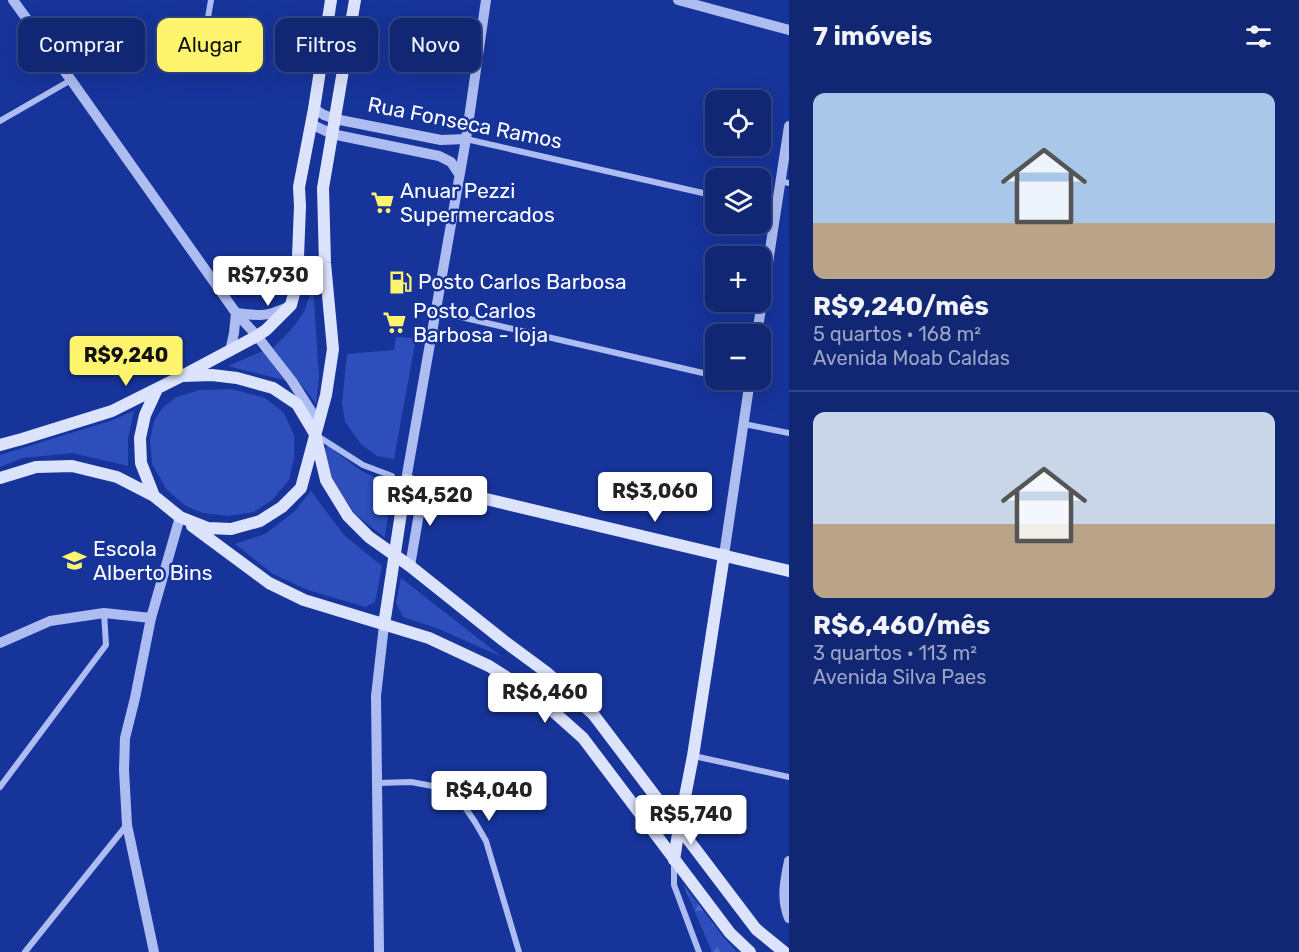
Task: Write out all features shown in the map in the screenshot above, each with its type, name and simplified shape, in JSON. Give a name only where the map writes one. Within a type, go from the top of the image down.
[{"type":"main road","points":[[0,445],[107,413],[157,389],[257,336],[291,305],[297,282],[299,187],[331,0]]},
{"type":"main road","points":[[180,518],[208,528],[231,529],[260,521],[282,507],[301,488],[326,395],[333,349],[325,263],[322,188],[355,0]]},
{"type":"main road","points":[[182,376],[212,375],[237,378],[273,388],[297,404],[315,434],[326,480],[348,516],[369,537],[410,566],[546,672],[592,714],[756,929],[784,952]]},
{"type":"main road","points":[[154,496],[141,463],[140,438],[145,415],[157,389]]},
{"type":"main road","points":[[0,478],[36,467],[72,466],[117,477],[154,496],[180,518],[269,583],[304,600],[429,639],[489,666],[536,696],[583,738],[730,933],[750,952]]},
{"type":"main road","points":[[384,625],[406,480],[789,571]]},
{"type":"main road","points":[[674,860],[693,756],[724,555]]},
{"type":"street","points":[[13,0],[236,313],[292,381],[311,411],[315,434],[363,465],[392,476]]},
{"type":"street","points":[[208,18],[211,0]]},
{"type":"street","points":[[406,480],[465,139],[486,0]]},
{"type":"street","points":[[678,0],[789,30]]},
{"type":"street","points":[[0,122],[71,80]]},
{"type":"street","name":"Rua Fonseca Ramos","points":[[314,109],[335,119],[441,140],[465,139],[705,194]]},
{"type":"street","name":"Rua Fonseca Ramos","points":[[310,124],[332,134],[439,156],[451,162],[459,174]]},
{"type":"street","points":[[758,324],[775,210],[785,182],[789,126]]},
{"type":"street","points":[[771,209],[775,210]]},
{"type":"street","points":[[236,313],[260,316],[291,305]]},
{"type":"street","points":[[434,311],[705,373]]},
{"type":"street","points":[[230,351],[236,313]]},
{"type":"street","points":[[724,555],[749,390]]},
{"type":"street","points":[[744,424],[789,433]]},
{"type":"street","points":[[410,566],[423,484]]},
{"type":"street","points":[[154,952],[127,825],[125,738],[151,618],[180,518]]},
{"type":"street","points":[[1,640],[50,621],[104,613],[151,618]]},
{"type":"street","points":[[0,788],[106,645],[104,613]]},
{"type":"street","points":[[379,952],[376,696],[384,625]]},
{"type":"street","points":[[693,756],[789,777]]},
{"type":"street","points":[[377,783],[411,782],[443,788],[462,803],[486,841],[519,952]]},
{"type":"street","points":[[25,952],[127,825]]},
{"type":"street","points":[[674,860],[674,885],[699,952]]},
{"type":"street","points":[[789,861],[784,898],[789,918]]},
{"type":"green space","points":[[313,286],[319,377],[316,404],[273,348],[304,312]]},
{"type":"green space","points":[[396,337],[416,338],[394,459],[377,456],[361,444],[345,422],[342,403],[347,354],[394,350]]},
{"type":"green space","points":[[263,351],[284,380],[228,366]]},
{"type":"green space","points":[[232,389],[265,398],[284,413],[294,435],[294,458],[289,480],[272,500],[254,512],[229,516],[203,513],[186,506],[167,490],[152,464],[150,440],[154,421],[163,407],[177,397],[199,390]]},
{"type":"green space","points":[[134,411],[128,439],[128,466],[72,453],[23,458],[0,467],[0,455],[110,421]]},
{"type":"green space","points":[[328,446],[360,470],[392,486],[385,538],[355,514],[329,474],[323,451]]},
{"type":"green space","points":[[311,491],[344,535],[382,566],[375,602],[365,607],[308,590],[273,574],[235,544],[265,534],[294,512]]},
{"type":"green space","points":[[401,578],[502,657],[439,629],[403,617],[396,603]]},
{"type":"green space","points":[[683,884],[724,938],[737,952],[712,952]]},
{"type":"place","name":"Anuar Pezzi Supermercados","points":[[382,203]]},
{"type":"place","name":"Posto Carlos Barbosa","points":[[400,282]]},
{"type":"place","name":"Posto Carlos Barbosa - loja","points":[[395,323]]},
{"type":"place","name":"Escola Alberto Bins","points":[[75,561]]}]
